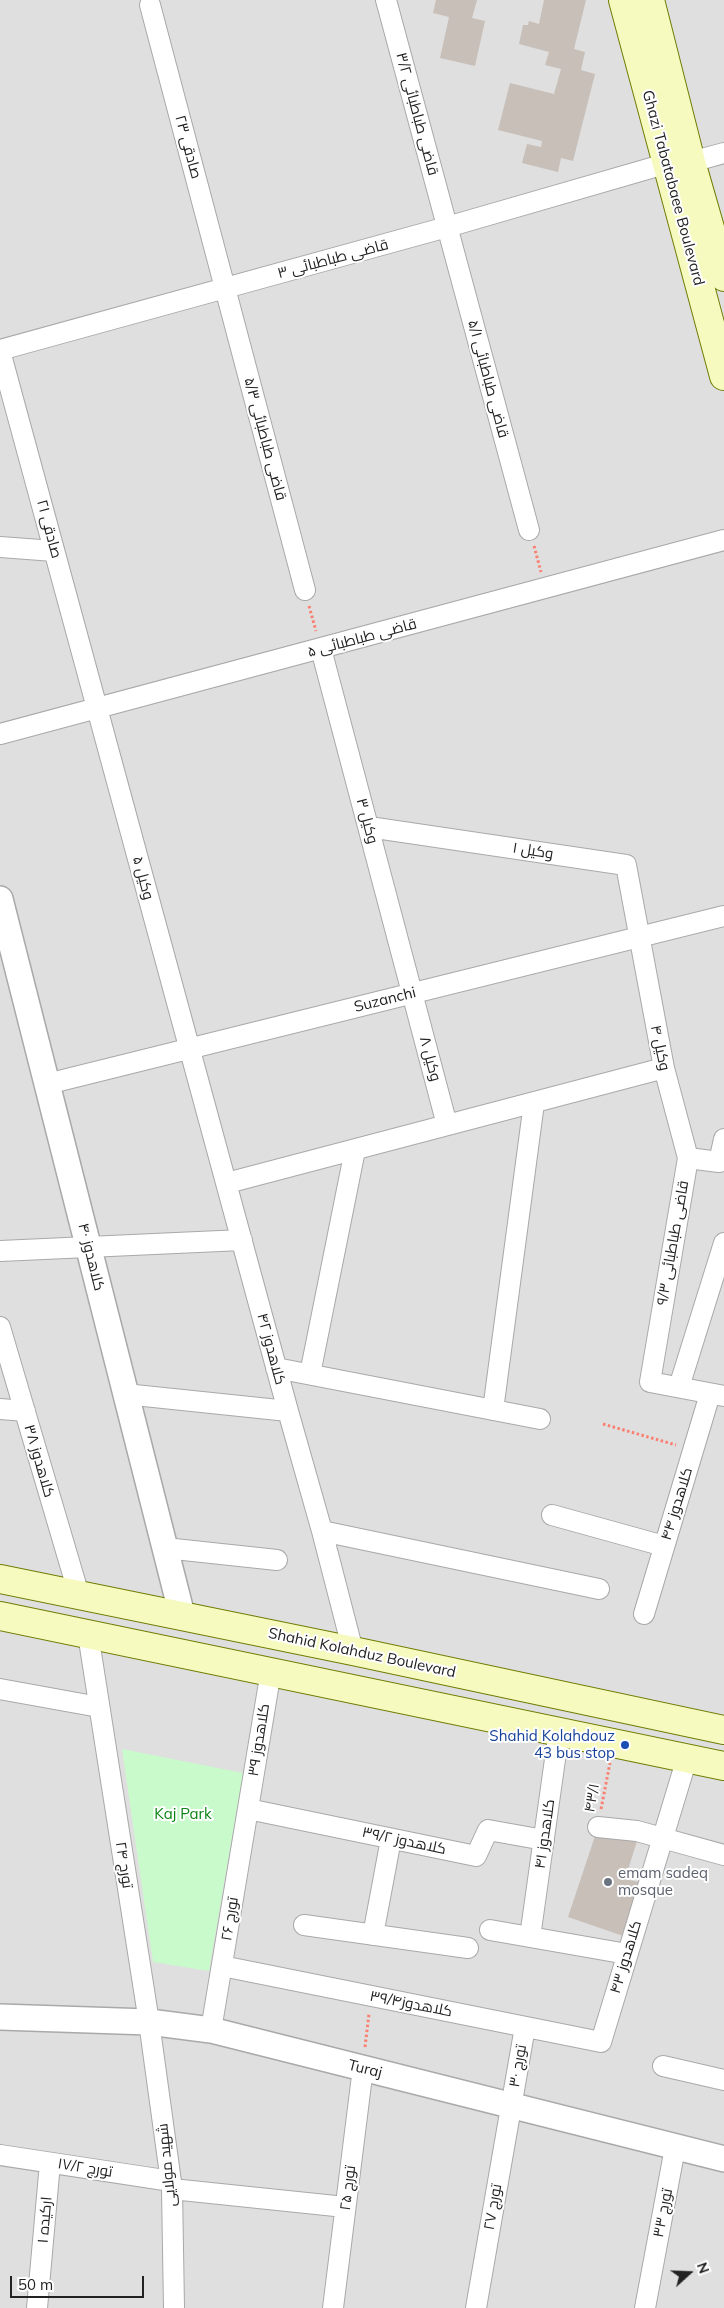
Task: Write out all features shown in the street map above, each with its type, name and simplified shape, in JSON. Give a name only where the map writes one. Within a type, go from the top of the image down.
[{"type":"main road","name":"Ghazi Tabatabaee Boulevard","points":[[623,0],[678,163],[724,277]]},
{"type":"main road","name":"Ghazi Tabatabaee Boulevard","points":[[650,0],[678,163],[724,376]]},
{"type":"main road","name":"Shahid Kolahduz Boulevard","points":[[0,1579],[353,1650],[724,1730]]},
{"type":"main road","points":[[0,1616],[724,1766]]},
{"type":"street","name":"قاضی طباطبائی ۳/۲","points":[[386,0],[447,228]]},
{"type":"street","name":"صادقی ۲۳","points":[[150,6],[225,288]]},
{"type":"street","name":"قاضی طباطبائی ۳","points":[[0,350],[678,163],[724,153]]},
{"type":"street","name":"قاضی طباطبائی ۵/۱","points":[[447,228],[529,530]]},
{"type":"street","name":"قاضی طباطبائی ۵/۳","points":[[225,288],[305,590]]},
{"type":"street","name":"صادقی ۲۱","points":[[0,350],[97,708]]},
{"type":"street","name":"قاضی طباطبائی ۵","points":[[0,734],[724,540]]},
{"type":"street","points":[[0,547],[54,550]]},
{"type":"street","name":"وکيل ۳","points":[[321,649],[412,993]]},
{"type":"street","name":"وکيل ۵","points":[[97,708],[190,1048]]},
{"type":"street","name":"وکيل ۱","points":[[369,827],[626,865],[638,937]]},
{"type":"street","name":"کلاهدوز ۴۰","points":[[0,899],[182,1615]]},
{"type":"street","name":"Suzanchi","points":[[47,1084],[724,916]]},
{"type":"street","name":"وکيل ۴","points":[[638,937],[664,1068],[688,1158]]},
{"type":"street","name":"وکيل ۸","points":[[412,993],[448,1125]]},
{"type":"street","name":"کلاهدوز ۴۲","points":[[190,1048],[353,1650]]},
{"type":"street","points":[[227,1183],[664,1068]]},
{"type":"street","points":[[493,1410],[534,1103]]},
{"type":"street","points":[[688,1158],[718,1162],[724,1139]]},
{"type":"street","points":[[310,1374],[355,1150]]},
{"type":"street","name":"قاضی طباطبائی ۹/۳","points":[[678,1387],[650,1382],[688,1158]]},
{"type":"street","points":[[0,1251],[242,1240]]},
{"type":"street","points":[[717,1395],[678,1387],[724,1243]]},
{"type":"street","name":"کلاهدوز ۳۸","points":[[0,1327],[79,1596]]},
{"type":"street","points":[[276,1368],[540,1419]]},
{"type":"street","points":[[126,1394],[288,1411]]},
{"type":"street","name":"کلاهدوز ۴۴","points":[[644,1614],[693,1451],[717,1395]]},
{"type":"street","points":[[0,1409],[25,1411]]},
{"type":"street","points":[[552,1515],[664,1546]]},
{"type":"street","points":[[322,1531],[598,1589]]},
{"type":"street","points":[[165,1548],[277,1560]]},
{"type":"street","name":"تورج ۲۴","points":[[88,1634],[149,2022]]},
{"type":"street","name":"کلاهدوز ۳۹","points":[[248,1809],[271,1671]]},
{"type":"street","points":[[0,1689],[99,1707]]},
{"type":"street","name":"کلاهدوز ۴۱","points":[[530,1937],[559,1731]]},
{"type":"street","name":"کلاهدوز ۴۳","points":[[601,2042],[687,1758]]},
{"type":"street","name":"کلاهدوز ۳۹/۲","points":[[248,1809],[476,1856],[488,1830],[544,1840]]},
{"type":"street","name":"تورج ۲۶","points":[[211,2030],[248,1809]]},
{"type":"street","points":[[598,1828],[636,1831],[724,1855]]},
{"type":"street","points":[[374,1935],[391,1839]]},
{"type":"street","points":[[304,1925],[468,1948]]},
{"type":"street","points":[[490,1930],[627,1954]]},
{"type":"street","name":"کلاهدوز۳۹/۴","points":[[222,1966],[601,2042]]},
{"type":"street","name":"Turaj","points":[[0,2017],[149,2022],[211,2030],[724,2159]]},
{"type":"street","name":"شهید مولایی","points":[[149,2022],[171,2185],[174,2308]]},
{"type":"street","name":"تورج ۳۰","points":[[511,2106],[525,2027]]},
{"type":"street","points":[[663,2066],[724,2080]]},
{"type":"street","name":"تورج ۲۵","points":[[333,2308],[362,2068]]},
{"type":"street","name":"تورج ۲۷","points":[[476,2308],[511,2106]]},
{"type":"street","name":"تورج ۳۳","points":[[645,2308],[675,2148]]},
{"type":"street","name":"تورج ۱۷/۲","points":[[0,2155],[171,2185],[346,2207]]},
{"type":"street","name":"ارکیده ۱","points":[[37,2308],[50,2163]]},
{"type":"path","points":[[529,530],[546,589]]},
{"type":"path","points":[[305,590],[321,649]]},
{"type":"path","points":[[603,1424],[693,1451]]},
{"type":"path","name":"۴۳/۱","points":[[598,1828],[613,1743]]},
{"type":"path","points":[[362,2068],[371,1996]]},
{"type":"shaded area","points":[[0,0],[724,0],[724,2308],[0,2308]]},
{"type":"green space","name":"Kaj Park","points":[[122,1749],[243,1773],[209,1971],[153,1962]]},
{"type":"building","points":[[436,0],[477,0],[472,18],[485,21],[475,66],[440,58],[449,17],[433,13]]},
{"type":"building","points":[[544,0],[586,0],[574,49],[585,52],[581,70],[595,74],[573,161],[561,158],[558,172],[522,163],[527,144],[541,147],[542,141],[498,130],[510,83],[554,94],[561,69],[545,65],[549,52],[519,44],[523,25],[528,25],[529,21],[539,24]]},
{"type":"building","name":"emam sadeq mosque","points":[[598,1827],[640,1832],[625,1879],[648,1884],[632,1939],[568,1917]]},
{"type":"place","name":"Shahid Kolahdouz 43 bus stop","points":[[625,1745]]},
{"type":"place","name":"emam sadeq mosque","points":[[608,1882]]}]
